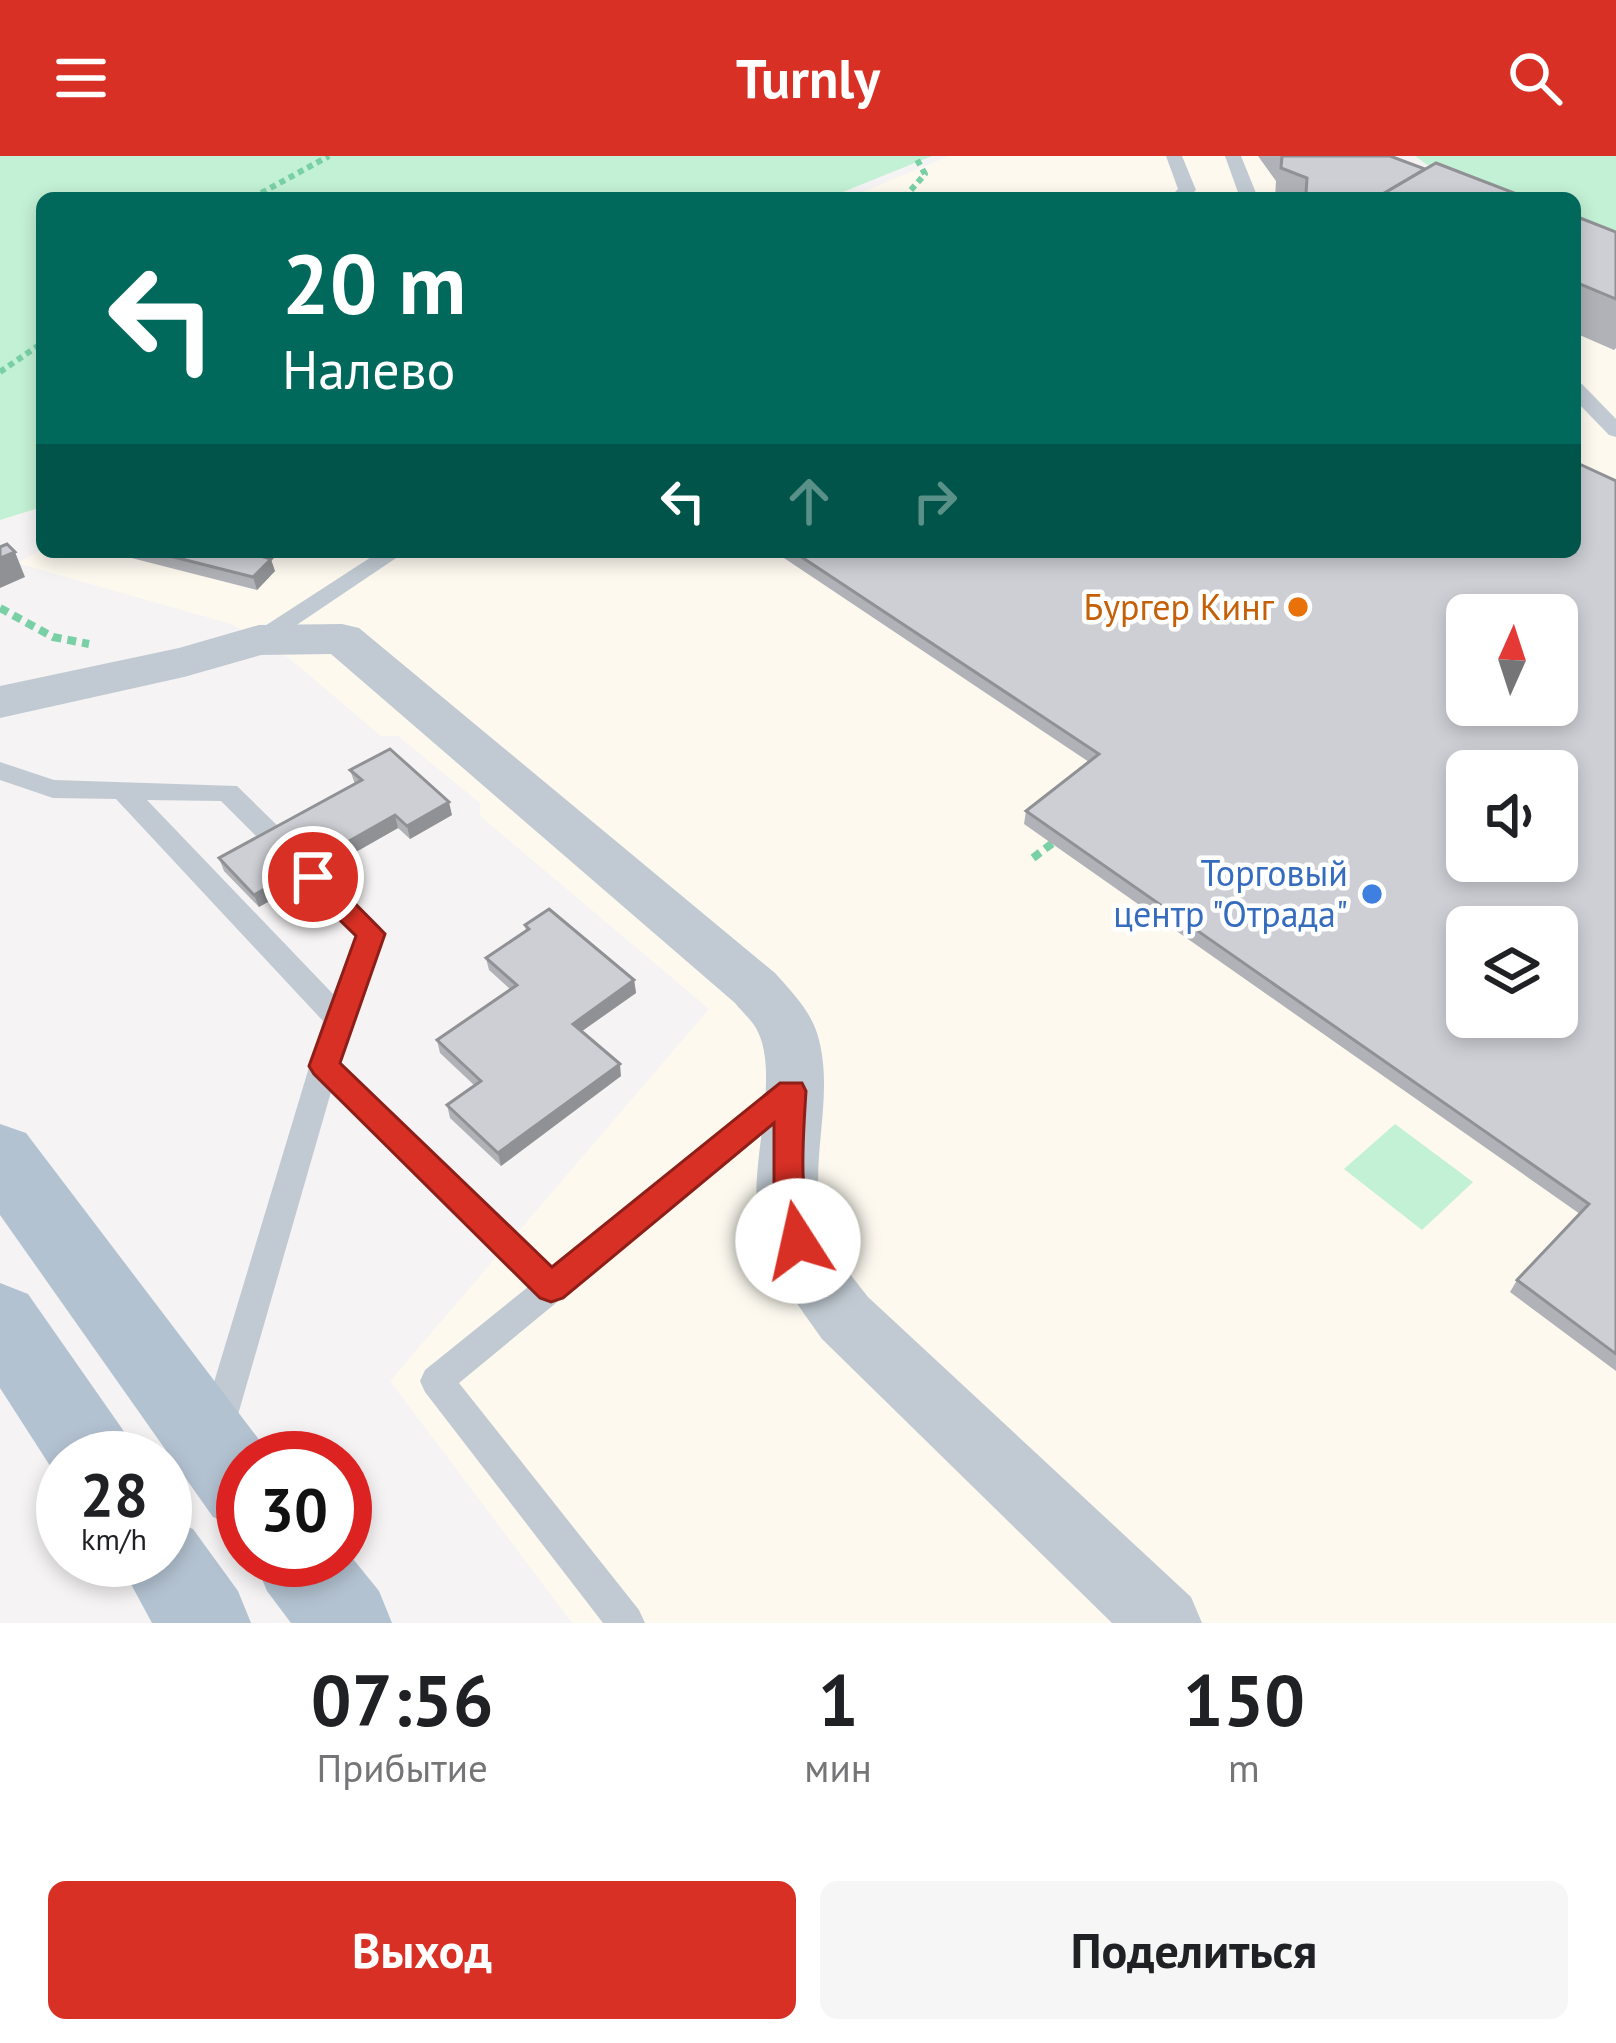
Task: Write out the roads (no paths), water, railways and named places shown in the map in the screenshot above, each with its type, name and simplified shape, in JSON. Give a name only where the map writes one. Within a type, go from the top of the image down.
[{"type":"main road","points":[[0,1155],[216,1453]]},
{"type":"main road","points":[[0,1319],[75,1431]]},
{"type":"main road","points":[[181,1587],[206,1623]]},
{"type":"main road","points":[[319,1587],[347,1623]]},
{"type":"street","points":[[0,702],[260,640],[342,639],[755,988],[787,1029],[790,1214],[807,1268],[845,1318],[1165,1623]]},
{"type":"lane","points":[[1174,156],[1185,192]]},
{"type":"lane","points":[[1233,156],[1247,192]]},
{"type":"lane","points":[[1581,394],[1616,431]]},
{"type":"lane","points":[[260,640],[385,558]]},
{"type":"lane","points":[[0,771],[53,789],[228,792],[278,841]]},
{"type":"lane","points":[[123,790],[338,1018]]},
{"type":"lane","points":[[236,1431],[324,1066],[371,934],[313,877]]},
{"type":"lane","points":[[324,1066],[551,1288]]},
{"type":"lane","points":[[626,1623],[437,1381],[791,1091]]},
{"type":"place","name":"Бургер Кинг","points":[[1298,607]]},
{"type":"place","name":"Торговый центр \"Отрада\"","points":[[1372,894]]}]
